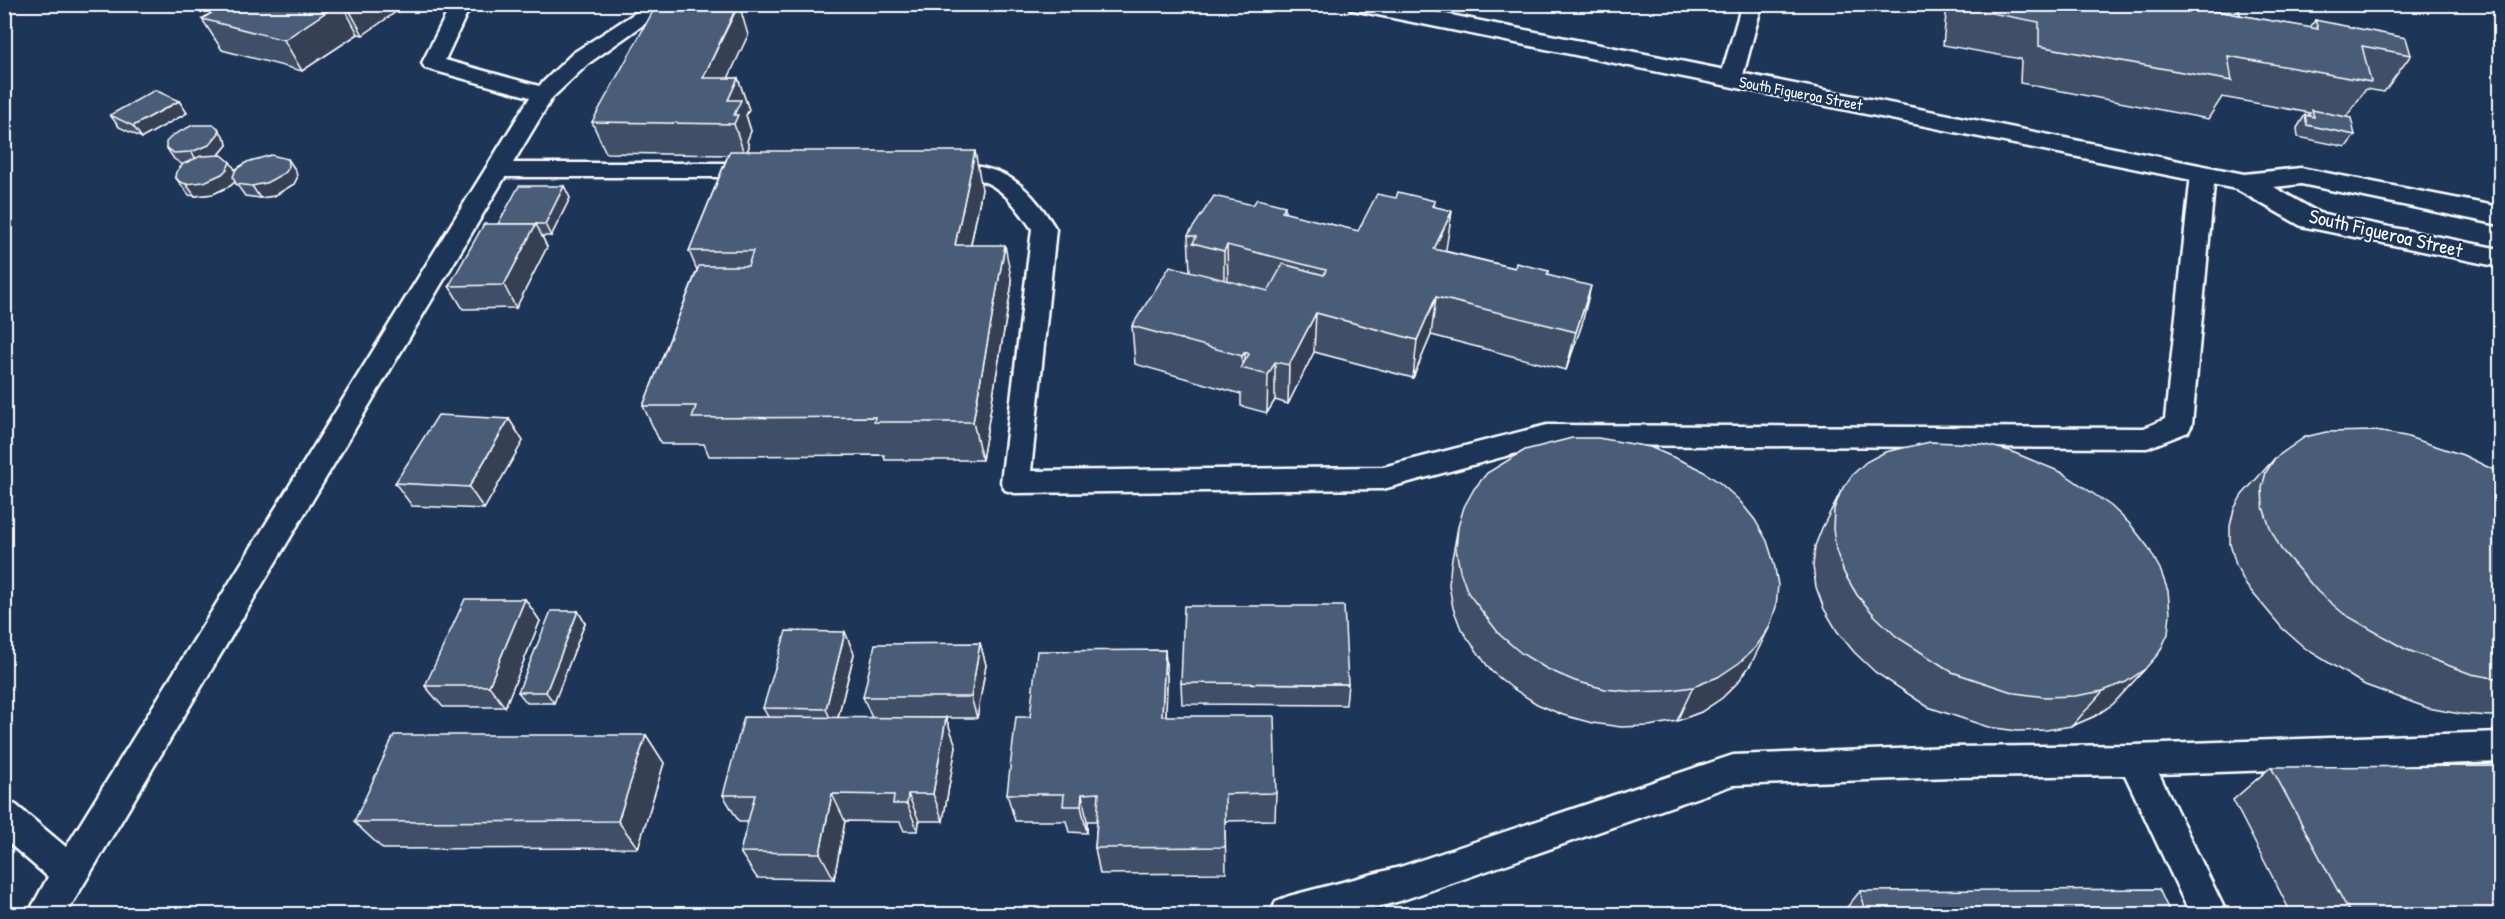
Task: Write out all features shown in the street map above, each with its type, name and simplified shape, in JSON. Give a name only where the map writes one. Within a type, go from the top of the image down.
[{"type":"main road","name":"South Figueroa Street","points":[[1358,4],[2244,182],[2301,176],[2500,216]]},
{"type":"main road","name":"South Figueroa Street","points":[[2244,182],[2311,220],[2500,258]]},
{"type":"lane","points":[[466,4],[458,13],[433,63],[543,93]]},
{"type":"lane","points":[[46,915],[543,93],[581,58],[663,4]]},
{"type":"lane","points":[[1731,79],[1752,4]]},
{"type":"lane","points":[[497,170],[782,170]]},
{"type":"lane","points":[[913,170],[972,170],[996,177],[1022,195],[1044,229],[1016,482],[1383,478],[1547,435],[2147,438],[2178,425],[2203,174]]},
{"type":"lane","points":[[1289,915],[1400,884],[1733,770],[1952,762],[2135,760],[2500,747]]},
{"type":"lane","points":[[2135,760],[2209,915]]},
{"type":"lane","points":[[4,816],[71,874]]},
{"type":"building","points":[[225,4],[338,4],[284,40],[202,19]]},
{"type":"building","points":[[657,4],[738,4],[703,78],[738,78],[728,100],[741,100],[734,115],[738,115],[734,124],[592,122]]},
{"type":"building","points":[[1959,4],[2178,4],[2318,29],[2315,20],[2406,38],[2411,55],[2362,46],[2371,82],[2228,56],[2232,81],[2039,46],[2039,22],[1959,7]]},
{"type":"building","points":[[2203,4],[2238,4],[2240,15],[2204,9]]},
{"type":"building","points":[[155,90],[179,101],[133,126],[110,115]]},
{"type":"building","points":[[2312,110],[2351,118],[2355,135],[2307,125],[2305,115],[2314,117]]},
{"type":"building","points":[[193,125],[214,125],[218,128],[219,133],[209,145],[191,152],[174,153],[166,147],[166,142],[173,135]]},
{"type":"building","points":[[730,151],[975,151],[955,245],[1005,245],[973,422],[874,422],[875,417],[692,418],[696,406],[643,406],[699,266],[748,266],[753,251],[689,251]]},
{"type":"building","points":[[222,155],[230,162],[222,174],[204,182],[186,184],[175,177],[183,164],[201,156]]},
{"type":"building","points":[[271,155],[288,159],[289,166],[286,172],[266,183],[252,186],[236,184],[233,177],[236,169],[247,162]]},
{"type":"building","points":[[519,186],[564,186],[545,224],[498,224]]},
{"type":"building","points":[[1398,192],[1435,201],[1432,206],[1452,211],[1434,249],[1515,268],[1516,263],[1549,271],[1547,275],[1591,286],[1576,332],[1436,297],[1417,340],[1316,313],[1289,365],[1275,362],[1268,375],[1241,368],[1249,354],[1245,352],[1242,356],[1132,326],[1170,266],[1268,291],[1283,264],[1324,275],[1326,270],[1227,245],[1224,251],[1193,243],[1196,237],[1188,235],[1214,196],[1253,205],[1257,199],[1285,206],[1282,212],[1358,231],[1377,194],[1396,198]]},
{"type":"building","points":[[484,224],[536,224],[504,285],[449,286]]},
{"type":"building","points":[[438,415],[509,419],[469,487],[395,483]]},
{"type":"building","points":[[2376,431],[2405,436],[2463,455],[2500,473],[2500,679],[2471,674],[2405,649],[2344,614],[2318,592],[2281,549],[2270,528],[2263,507],[2262,488],[2266,472],[2275,458],[2305,437],[2326,432]]},
{"type":"building","points":[[1572,438],[1598,438],[1650,447],[1698,468],[1739,500],[1755,520],[1767,541],[1774,563],[1778,585],[1776,607],[1769,628],[1756,647],[1739,663],[1718,677],[1693,687],[1635,692],[1605,689],[1575,681],[1547,669],[1521,653],[1500,635],[1468,593],[1460,571],[1456,549],[1458,527],[1464,507],[1474,489],[1487,473],[1525,450]]},
{"type":"building","points":[[1930,442],[1982,444],[2010,451],[2063,473],[2111,506],[2131,525],[2148,547],[2160,569],[2168,591],[2170,613],[2168,634],[2159,653],[2145,669],[2126,682],[2103,691],[2075,696],[2045,697],[2015,693],[1952,672],[1897,637],[1875,616],[1857,595],[1844,573],[1836,550],[1833,529],[1834,509],[1841,491],[1852,475],[1866,462],[1885,452]]},
{"type":"building","points":[[465,599],[525,599],[489,686],[425,686]]},
{"type":"building","points":[[1184,606],[1344,606],[1348,684],[1181,683]]},
{"type":"building","points":[[551,611],[578,611],[546,692],[518,692]]},
{"type":"building","points":[[786,631],[845,632],[826,709],[763,708]]},
{"type":"building","points":[[980,643],[971,697],[863,697],[875,644]]},
{"type":"building","points":[[1165,650],[1162,716],[1274,716],[1276,793],[1225,794],[1225,847],[1095,848],[1099,793],[1082,794],[1081,806],[1063,806],[1064,794],[1007,794],[1016,717],[1030,717],[1037,651]]},
{"type":"building","points":[[744,717],[946,718],[933,794],[908,794],[907,804],[893,804],[894,795],[832,794],[820,853],[740,852],[755,795],[723,795]]},
{"type":"building","points":[[394,735],[646,735],[618,821],[354,822]]},
{"type":"building","points":[[2500,766],[2500,915],[2351,915],[2271,767]]},
{"type":"building","points":[[2159,889],[2171,915],[1867,915],[1860,891]]}]
